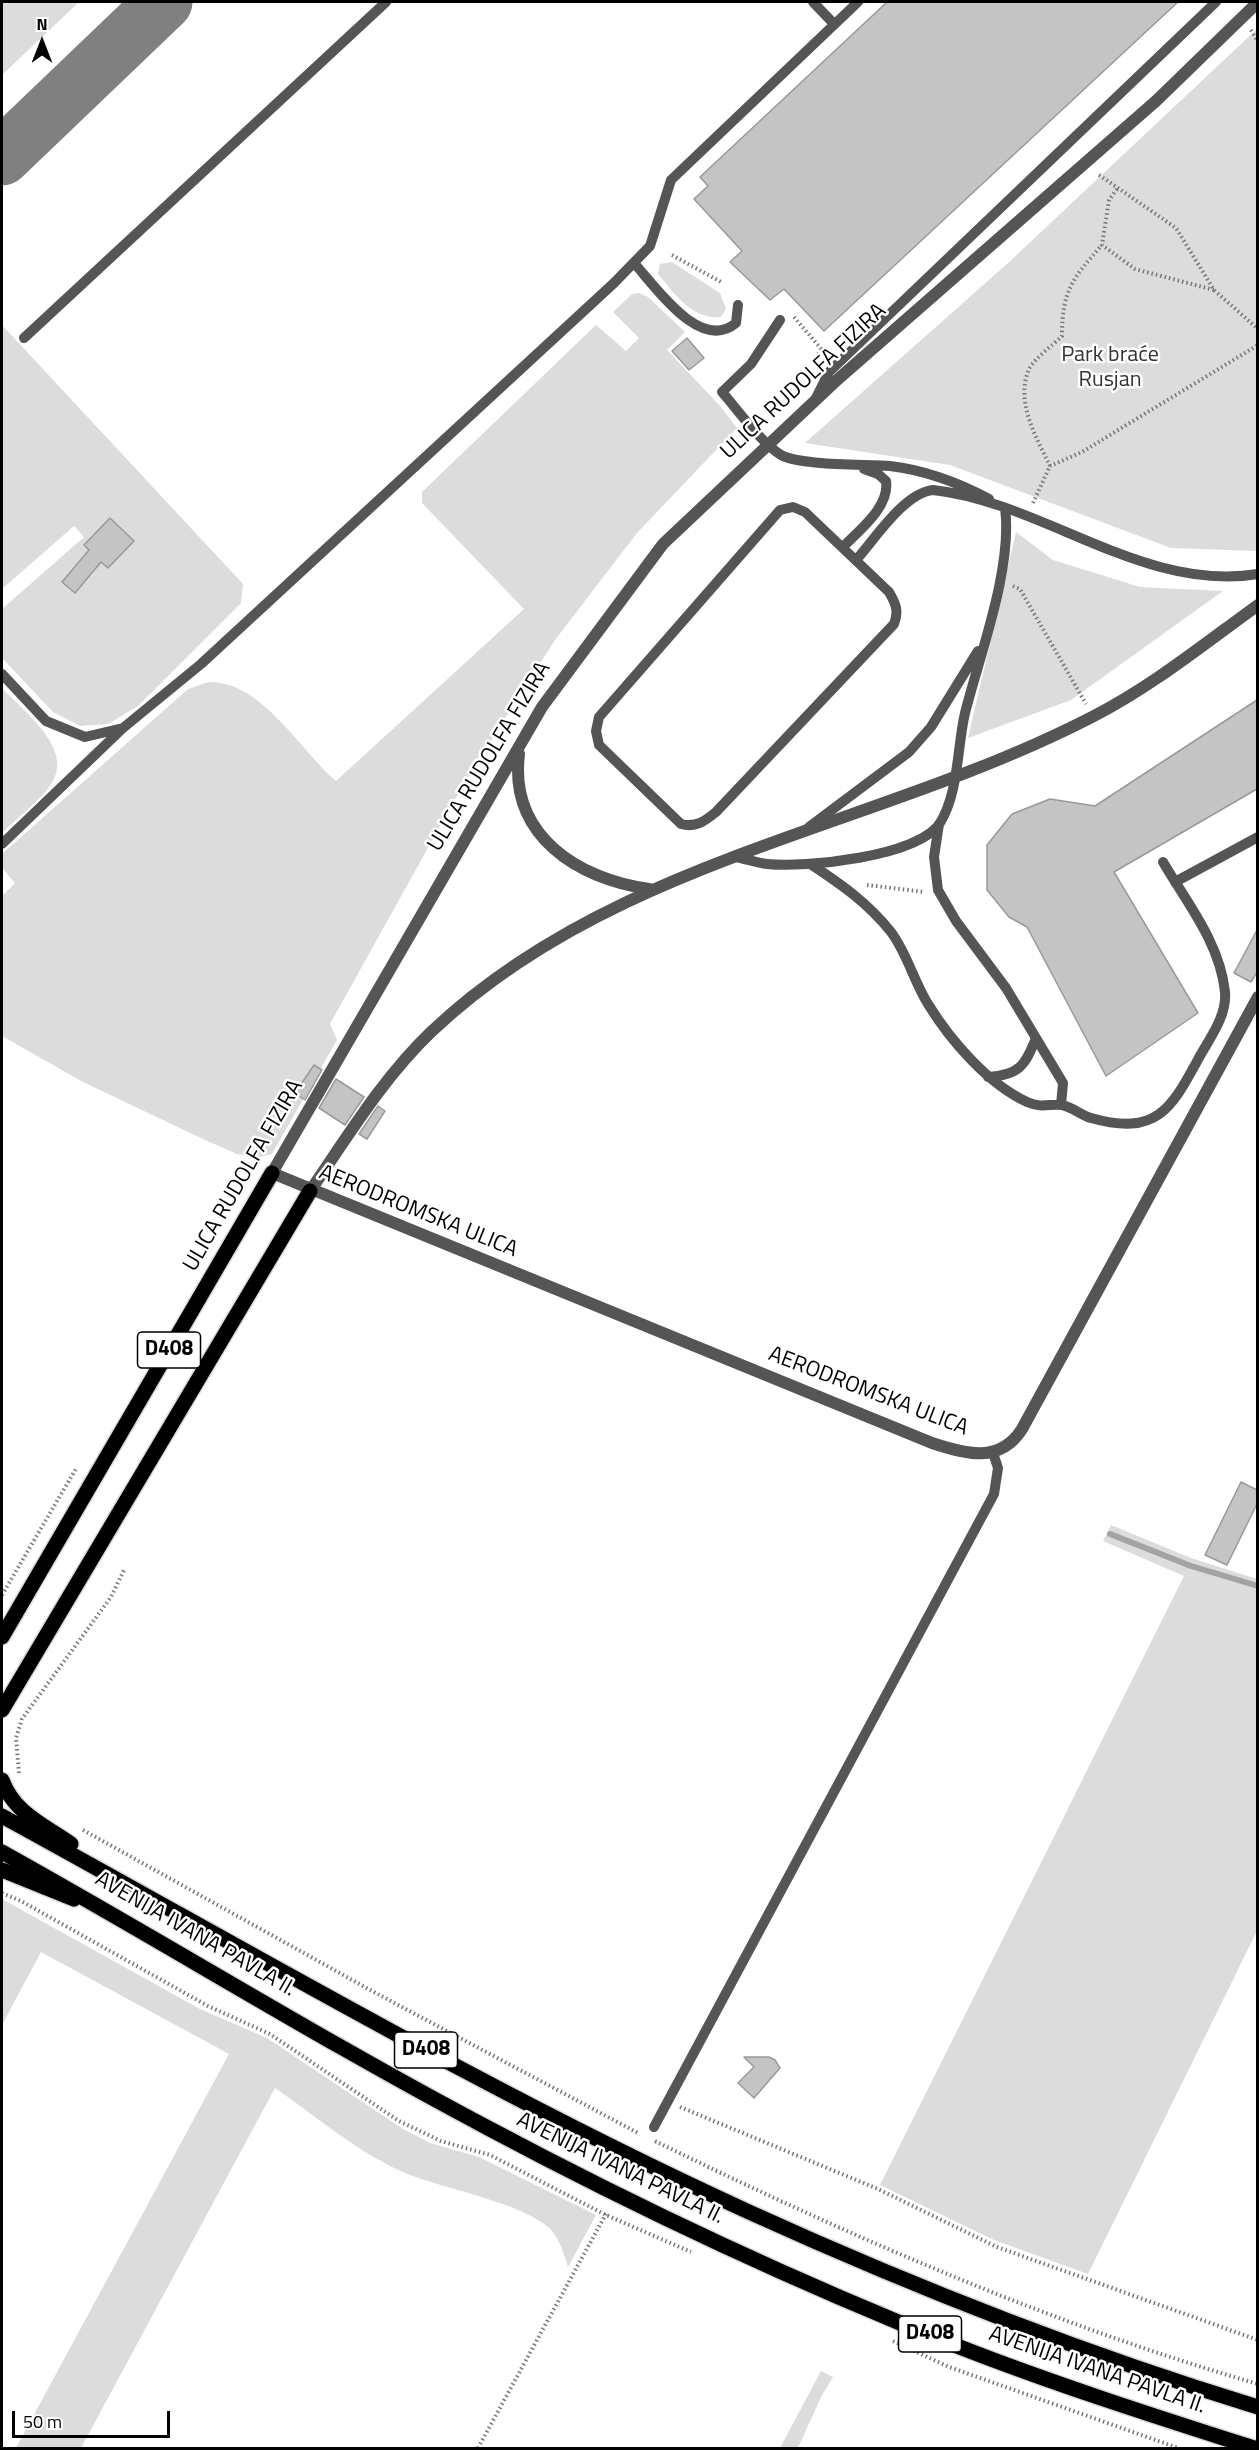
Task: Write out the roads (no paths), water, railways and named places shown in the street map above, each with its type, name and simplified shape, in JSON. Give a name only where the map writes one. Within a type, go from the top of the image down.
[{"type":"main road","name":"ULICA RUDOLFA FIZIRA","points":[[2,1637],[272,1173]]},
{"type":"main road","name":"D408","points":[[2,1710],[310,1191]]},
{"type":"main road","points":[[2,1780],[8,1794],[24,1813],[75,1847],[95,1867]]},
{"type":"main road","name":"AVENIJA IVANA PAVLA II.","points":[[2,1816],[487,2082],[747,2211],[971,2307],[1072,2346],[1257,2407]]},
{"type":"main road","name":"AVENIJA IVANA PAVLA II.","points":[[2,1852],[435,2100],[697,2233],[957,2346],[1071,2388],[1254,2448]]},
{"type":"main road","points":[[2,1870],[57,1894],[98,1905]]},
{"type":"street","name":"ULICA RUDOLFA FIZIRA","points":[[272,1173],[542,707],[663,544],[814,400],[1156,101],[1257,2]]},
{"type":"street","points":[[310,1191],[380,1090],[431,1032],[494,979],[551,940],[650,889],[954,776],[1093,717],[1175,665],[1257,605]]},
{"type":"street","points":[[520,747],[517,772],[519,790],[524,806],[542,837],[562,856],[582,870],[621,884],[650,889]]},
{"type":"street","name":"AERODROMSKA ULICA","points":[[272,1173],[310,1191],[932,1443],[965,1453],[993,1453],[1004,1449],[1022,1430],[1254,1010],[1257,997]]},
{"type":"lane","points":[[24,338],[386,2]]},
{"type":"lane","points":[[813,2],[834,24]]},
{"type":"lane","points":[[2,844],[123,728],[201,664],[634,263],[650,246],[671,180],[858,2]]},
{"type":"lane","points":[[814,400],[829,372],[1216,2]]},
{"type":"lane","points":[[634,263],[682,316],[707,330],[728,330],[736,323],[738,305]]},
{"type":"lane","points":[[780,320],[751,364],[722,392],[769,445],[787,457],[857,466],[888,466],[930,474],[975,492],[1005,508]]},
{"type":"lane","points":[[843,547],[875,514],[887,489],[882,476],[857,466]]},
{"type":"lane","points":[[856,560],[910,499],[923,491],[948,492],[1005,508],[1171,572],[1210,578],[1257,574]]},
{"type":"lane","points":[[793,507],[805,512],[843,547],[889,592],[896,604],[897,615],[894,624],[716,812],[701,824],[681,824],[599,745],[596,731],[599,717],[780,510],[793,507]]},
{"type":"lane","points":[[1005,508],[1007,532],[999,578],[987,636],[965,714],[954,776],[939,824],[934,873],[943,899],[1006,988],[1063,1083],[1061,1105]]},
{"type":"lane","points":[[804,830],[909,752],[931,727],[987,636]]},
{"type":"lane","points":[[2,674],[46,721],[85,737],[123,728]]},
{"type":"lane","points":[[736,857],[766,864],[812,865],[894,849],[920,838],[939,824]]},
{"type":"lane","points":[[1175,882],[1257,837]]},
{"type":"lane","points":[[812,865],[861,899],[892,933],[928,1005],[987,1077],[1027,1102],[1044,1108],[1061,1105],[1088,1117],[1124,1124],[1143,1121],[1162,1113],[1181,1091],[1220,1021],[1225,994],[1219,960],[1163,862]]},
{"type":"lane","points":[[987,1077],[1007,1076],[1020,1068],[1029,1056],[1036,1038]]},
{"type":"lane","points":[[654,2127],[994,1494],[998,1468],[993,1453]]},
{"type":"waterway","points":[[1110,1534],[1191,1566],[1258,1586]]},
{"type":"park label","name":"Park braće Rusjan","points":[[1110,368]]}]
